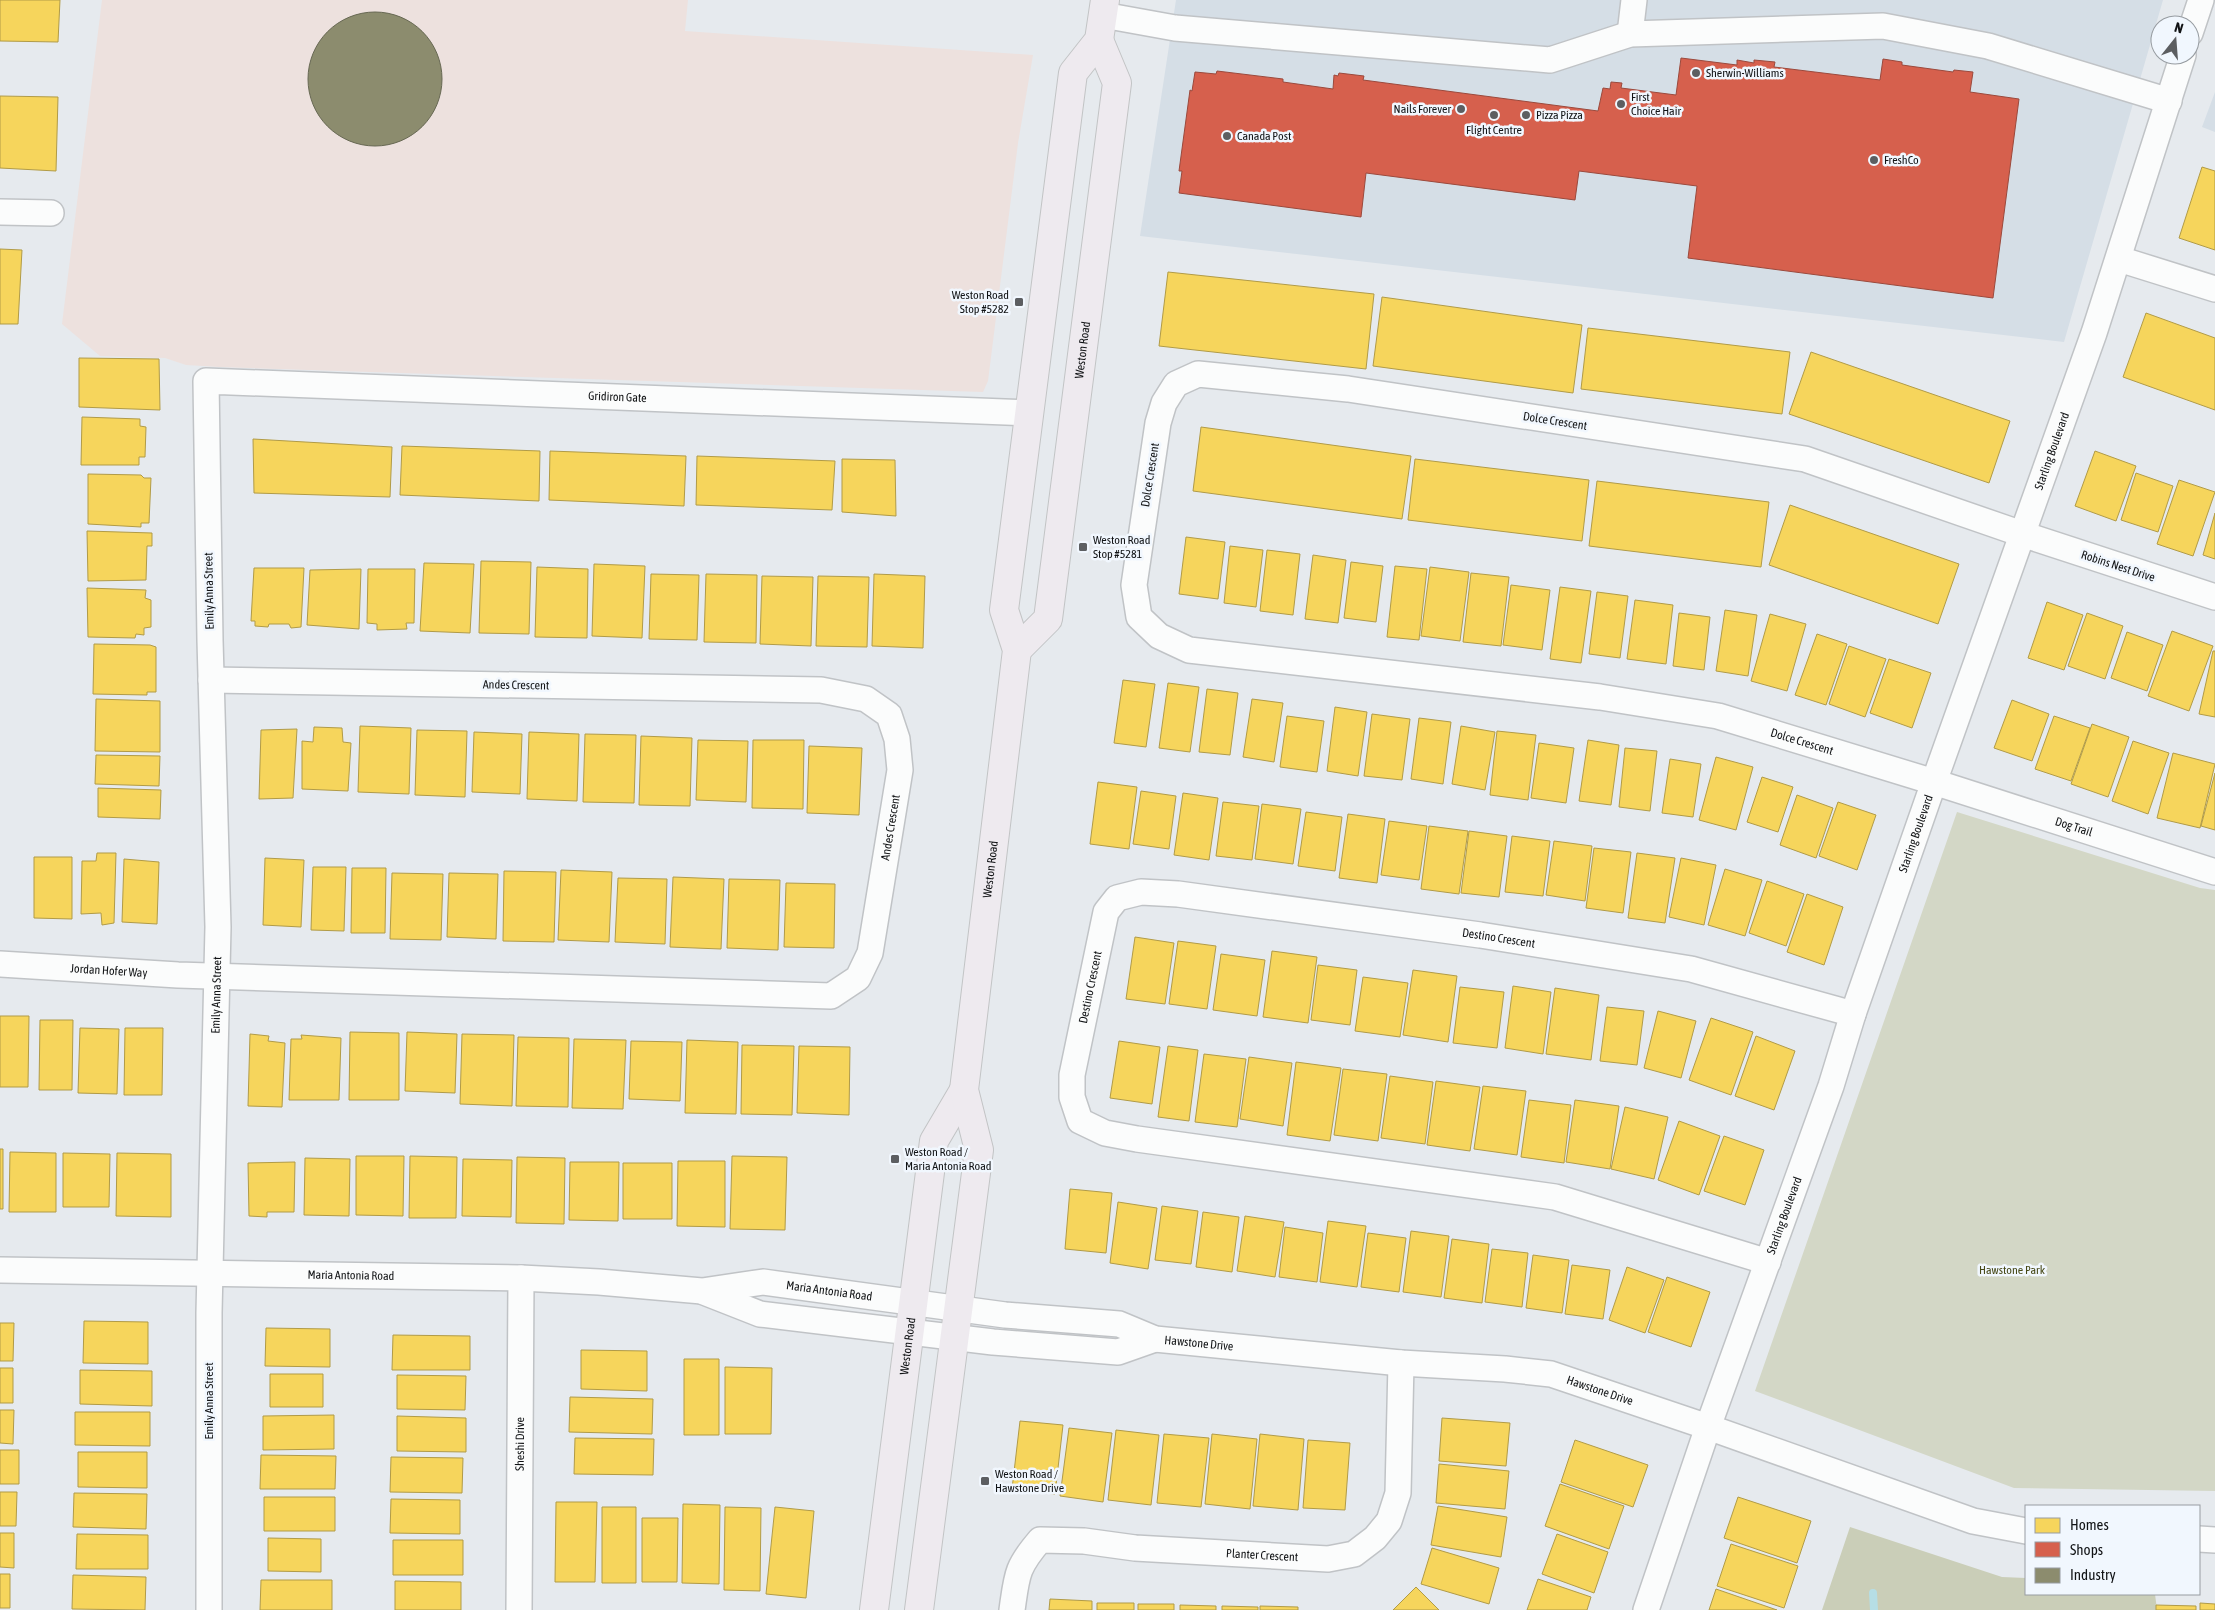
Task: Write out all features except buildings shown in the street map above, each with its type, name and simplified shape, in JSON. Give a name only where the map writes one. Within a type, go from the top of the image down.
[{"type":"main road","name":"Weston Road","points":[[919,1610],[979,1150],[964,1090],[1017,650],[1004,610],[1073,73],[1102,18]]},
{"type":"main road","name":"Weston Road","points":[[1017,650],[1048,619],[1116,83],[1102,18]]},
{"type":"main road","name":"Weston Road","points":[[874,1610],[934,1141],[964,1090]]},
{"type":"street","points":[[1630,34],[1634,0]]},
{"type":"street","points":[[2196,15],[2201,0]]},
{"type":"street","points":[[1102,18],[1175,28],[1550,60],[1630,34],[1883,26],[1988,46],[2168,102]]},
{"type":"street","name":"Starling Boulevard","points":[[1646,1610],[1708,1427],[1831,1086],[1853,1014],[2119,259],[2180,65]]},
{"type":"street","points":[[0,212],[51,213]]},
{"type":"street","points":[[2119,259],[2215,288]]},
{"type":"street","name":"Dolce Crescent","points":[[1934,782],[1718,716],[1600,697],[1189,650],[1159,636],[1140,617],[1134,585],[1158,422],[1164,403],[1176,384],[1198,374],[1348,389],[1805,459],[2022,534]]},
{"type":"street","name":"Gridiron Gate","points":[[206,382],[1030,413]]},
{"type":"street","name":"Emily Anna Street","points":[[206,382],[211,680],[218,927],[211,1274],[209,1610]]},
{"type":"street","name":"Robins Nest Drive","points":[[2022,534],[2215,597]]},
{"type":"street","name":"Andes Crescent","points":[[211,680],[821,690],[866,699],[889,715],[897,739],[900,770],[870,953],[858,978],[831,996],[218,976]]},
{"type":"street","name":"Dog Trail","points":[[1934,782],[2215,872]]},
{"type":"street","name":"Destino Crescent","points":[[1768,1262],[1555,1197],[1138,1139],[1104,1133],[1080,1122],[1072,1097],[1072,1076],[1106,912],[1117,898],[1141,892],[1178,894],[1480,935],[1691,969],[1853,1014]]},
{"type":"street","name":"Jordan Hofer Way","points":[[0,964],[218,976]]},
{"type":"street","name":"Maria Antonia Road","points":[[0,1270],[521,1278],[599,1282],[702,1292],[763,1282],[958,1308]]},
{"type":"street","name":"Sheshi Drive","points":[[518,1610],[521,1278]]},
{"type":"street","name":"Maria Antonia Road","points":[[702,1292],[760,1314],[955,1337]]},
{"type":"street","name":"Hawstone Drive","points":[[958,1308],[1119,1324],[1155,1339],[1401,1363],[1505,1369],[1551,1374],[1708,1427],[1972,1521],[2025,1531]]},
{"type":"street","name":"Hawstone Drive","points":[[955,1337],[1118,1352],[1155,1339]]},
{"type":"street","name":"Planter Crescent","points":[[1012,1610],[1018,1573],[1025,1558],[1040,1540],[1084,1541],[1135,1548],[1328,1559],[1354,1554],[1375,1538],[1390,1521],[1398,1493],[1401,1363]]},
{"type":"street","points":[[2200,1540],[2215,1540]]},
{"type":"shaded area","points":[[102,0],[688,0],[685,31],[1033,55],[1018,143],[988,381],[983,392],[219,367],[186,365],[165,358],[100,356],[62,324]]},
{"type":"shaded area","points":[[1176,0],[2163,0],[2159,15],[2150,15],[2150,45],[2064,342],[1140,236]]},
{"type":"shaded area","points":[[2215,92],[2215,132],[2202,127]]},
{"type":"green space","name":"Hawstone Park","points":[[1957,812],[2200,888],[2215,890],[2215,1491],[2014,1488],[1755,1391]]},
{"type":"green space","points":[[1850,1527],[2002,1577],[2025,1578],[2025,1595],[2155,1595],[2157,1610],[1822,1610]]},
{"type":"waterway","points":[[1873,1593],[1874,1610]]},
{"type":"place","name":"Sherwin-Williams","points":[[1696,73]]},
{"type":"place","name":"First Choice Hair","points":[[1621,104]]},
{"type":"place","name":"Nails Forever","points":[[1461,109]]},
{"type":"place","name":"Flight Centre","points":[[1494,115]]},
{"type":"place","name":"Pizza Pizza","points":[[1526,115]]},
{"type":"place","name":"Canada Post","points":[[1227,136]]},
{"type":"place","name":"FreshCo","points":[[1874,160]]},
{"type":"place","name":"Weston Road Stop #5282","points":[[1019,302]]},
{"type":"place","name":"Weston Road Stop #5281","points":[[1083,547]]},
{"type":"place","name":"Weston Road / Maria Antonia Road","points":[[895,1159]]},
{"type":"place","name":"Weston Road / Hawstone Drive","points":[[985,1481]]}]
